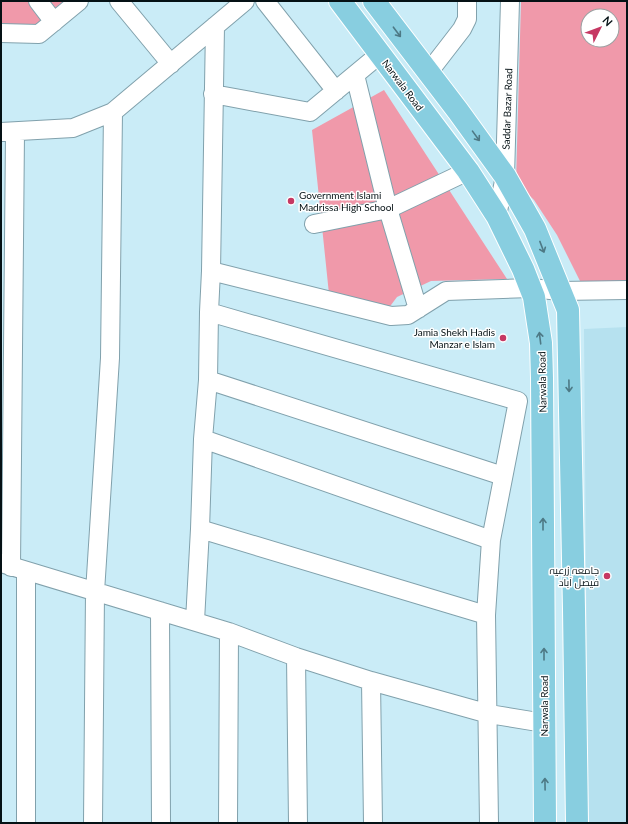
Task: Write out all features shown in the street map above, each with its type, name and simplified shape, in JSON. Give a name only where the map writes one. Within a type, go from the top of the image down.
[{"type":"main road","name":"Narwala Road","points":[[340,1],[468,171],[497,216],[534,297],[541,343],[542,371],[545,823]]},
{"type":"main road","points":[[374,1],[505,176],[535,229],[568,310],[577,823]]},
{"type":"street","points":[[38,1],[54,22]]},
{"type":"street","points":[[1,33],[39,34],[79,1]]},
{"type":"street","points":[[119,1],[171,64]]},
{"type":"street","points":[[26,823],[13,567],[7,228],[8,132],[73,128],[114,112],[245,1]]},
{"type":"street","points":[[265,1],[336,91]]},
{"type":"street","points":[[453,1],[467,19]]},
{"type":"street","points":[[428,72],[454,41],[467,19],[467,1]]},
{"type":"street","name":"Saddar Bazar Road","points":[[497,216],[505,176],[510,1]]},
{"type":"street","points":[[195,621],[203,439],[208,380],[213,94],[216,26]]},
{"type":"street","points":[[213,94],[310,112],[380,54]]},
{"type":"street","points":[[355,76],[388,209],[418,309]]},
{"type":"street","points":[[93,823],[95,592],[110,358],[114,112]]},
{"type":"street","points":[[314,224],[388,209],[468,171]]},
{"type":"street","points":[[211,271],[391,316],[408,315],[446,291],[531,288],[560,291],[627,290]]},
{"type":"street","points":[[209,312],[518,401],[491,540],[486,615],[489,823]]},
{"type":"street","points":[[208,380],[503,476]]},
{"type":"street","points":[[203,439],[491,540]]},
{"type":"street","points":[[200,529],[486,615]]},
{"type":"street","points":[[13,567],[195,621],[296,657],[371,681],[488,714],[544,723]]},
{"type":"street","points":[[160,611],[161,823]]},
{"type":"street","points":[[228,823],[229,632]]},
{"type":"street","points":[[296,657],[298,823]]},
{"type":"street","points":[[371,681],[373,823]]},
{"type":"shaded area","points":[[1,1],[67,1],[35,26],[1,25]]},
{"type":"shaded area","points":[[521,1],[627,1],[627,291],[586,293],[557,235],[534,200],[516,182]]},
{"type":"shaded area","points":[[384,90],[507,279],[431,281],[397,297],[385,313],[329,294],[312,130]]},
{"type":"shaded area","name":"جامعہ زرعیہ فیصل آباد","points":[[627,327],[627,823],[588,823],[584,329]]},
{"type":"place","name":"Government Islami Madrissa High School","points":[[291,201]]},
{"type":"place","name":"Jamia Shekh Hadis Manzar e Islam","points":[[503,338]]},
{"type":"place","name":"جامعہ زرعیہ فیصل آباد","points":[[607,576]]}]
